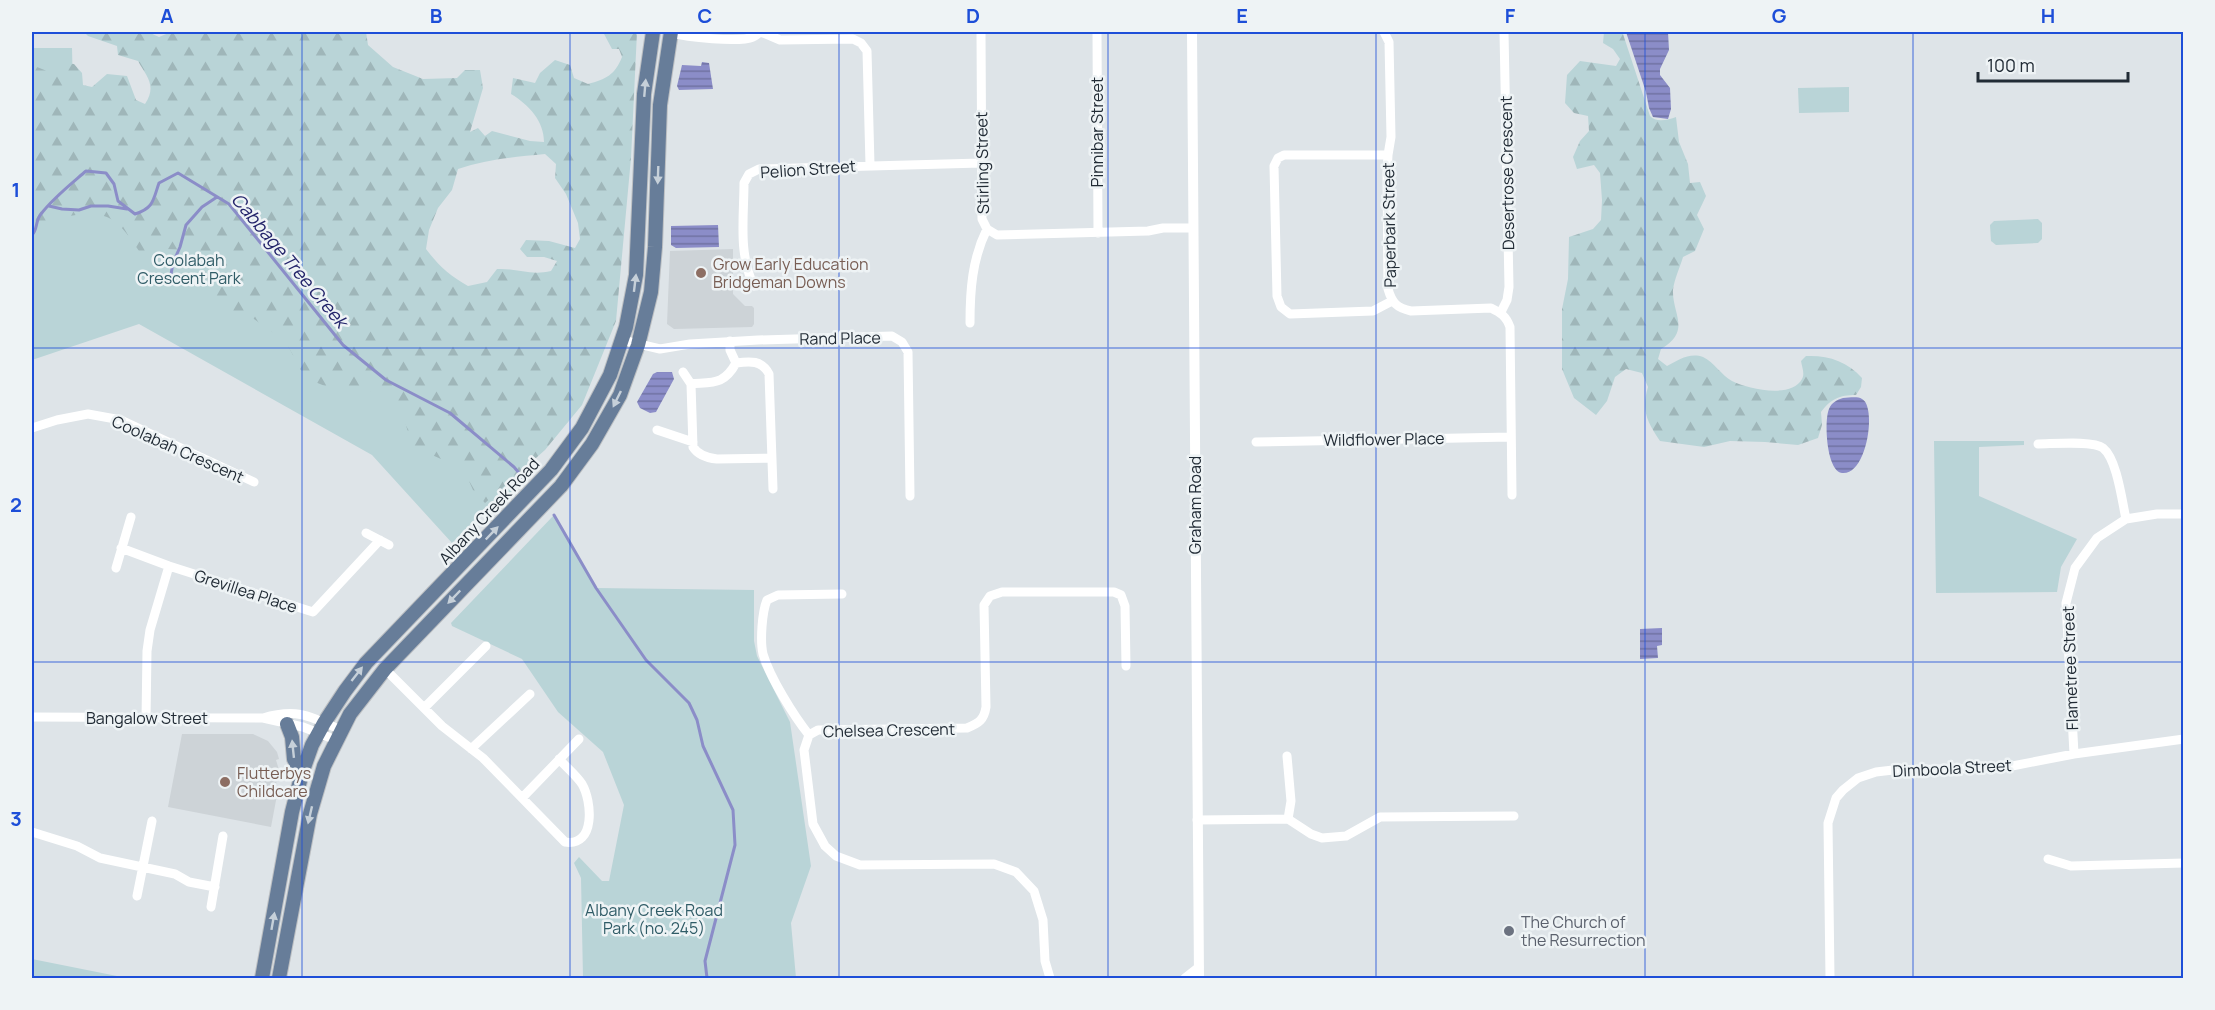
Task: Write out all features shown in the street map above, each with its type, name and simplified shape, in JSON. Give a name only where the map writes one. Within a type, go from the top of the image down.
[{"type":"main road","name":"Albany Creek Road","points":[[262,978],[292,812],[302,773],[322,728],[355,675],[516,508],[560,459],[595,406],[610,375],[622,340],[636,275],[644,94],[653,32]]},
{"type":"main road","name":"Albany Creek Road","points":[[279,978],[312,806],[324,766],[338,735],[362,698],[385,669],[546,502],[572,471],[592,444],[627,378],[646,315],[653,269],[660,105],[671,32]]},
{"type":"main road","points":[[287,724],[292,737],[294,759],[302,773]]},
{"type":"street","points":[[671,32],[692,38],[751,38],[761,32],[780,40],[853,39],[861,44],[867,51],[870,165]]},
{"type":"street","name":"Stirling Street","points":[[981,32],[982,219],[987,229],[997,236],[1193,228]]},
{"type":"street","name":"Pinnibar Street","points":[[1097,32],[1098,233]]},
{"type":"street","name":"Graham Road","points":[[1192,32],[1199,973]]},
{"type":"street","name":"Paperbark Street","points":[[1384,32],[1389,42],[1391,137],[1388,155],[1388,289],[1392,301],[1399,308],[1412,311],[1491,308],[1501,312]]},
{"type":"street","name":"Desertrose Crescent","points":[[1501,312],[1507,300],[1509,287],[1504,32]]},
{"type":"street","points":[[1388,155],[1284,155],[1278,158],[1274,166],[1277,296],[1281,307],[1290,314],[1373,311],[1392,301]]},
{"type":"street","name":"Pelion Street","points":[[754,286],[747,273],[744,258],[744,183],[749,174],[759,169],[981,163]]},
{"type":"street","points":[[970,323],[970,292],[980,243],[987,229]]},
{"type":"street","points":[[1501,312],[1510,327],[1512,495]]},
{"type":"street","name":"Rand Place","points":[[622,340],[660,349],[730,341],[892,336],[902,342],[908,352],[910,496]]},
{"type":"street","points":[[730,341],[730,350],[736,363]]},
{"type":"street","points":[[736,363],[757,362],[766,368],[769,374],[773,489]]},
{"type":"street","points":[[691,384],[722,381],[736,363]]},
{"type":"street","points":[[683,372],[691,384],[693,442],[696,452],[709,458],[772,458]]},
{"type":"street","name":"Coolabah Crescent","points":[[32,428],[88,414],[121,420],[254,482]]},
{"type":"street","points":[[657,430],[693,442]]},
{"type":"street","name":"Wildflower Place","points":[[1256,442],[1511,437]]},
{"type":"street","points":[[2038,444],[2090,444],[2103,447],[2112,459],[2126,519]]},
{"type":"street","name":"Flametree Street","points":[[2074,754],[2066,603],[2075,568],[2097,538],[2126,519],[2157,514],[2184,514]]},
{"type":"street","points":[[116,568],[131,517]]},
{"type":"street","points":[[366,533],[389,545]]},
{"type":"street","name":"Grevillea Place","points":[[121,548],[313,612],[380,540]]},
{"type":"street","points":[[146,719],[147,651],[150,630],[170,566]]},
{"type":"street","name":"Chelsea Crescent","points":[[1050,978],[1045,961],[1044,920],[1034,891],[1016,872],[994,864],[860,865],[836,856],[825,846],[813,824],[804,750],[809,735],[818,730],[967,728],[978,724],[984,717],[986,707],[984,605],[990,596],[1002,592],[1114,592],[1121,595],[1125,606],[1126,666]]},
{"type":"street","points":[[809,735],[797,720],[767,664],[762,650],[763,610],[767,600],[778,595],[843,594]]},
{"type":"street","points":[[424,708],[486,646]]},
{"type":"street","points":[[385,669],[442,726],[483,758],[565,842],[571,843],[579,840],[586,832],[590,818],[587,798],[581,782],[559,759]]},
{"type":"street","points":[[471,749],[530,694]]},
{"type":"street","name":"Bangalow Street","points":[[32,717],[263,718],[282,713],[295,713],[338,735]]},
{"type":"street","name":"Bangalow Street","points":[[263,718],[287,724],[322,728]]},
{"type":"street","points":[[522,798],[579,739]]},
{"type":"street","name":"Dimboola Street","points":[[1830,978],[1828,823],[1836,798],[1858,778],[1876,772],[2002,768],[2074,754],[2184,739]]},
{"type":"street","points":[[1287,756],[1291,801],[1288,819]]},
{"type":"street","points":[[1197,820],[1288,819],[1311,834],[1322,838],[1346,836],[1380,817],[1514,816]]},
{"type":"street","points":[[137,896],[152,821]]},
{"type":"street","points":[[32,832],[77,846],[100,858],[175,874],[189,882],[214,887]]},
{"type":"street","points":[[211,907],[223,836]]},
{"type":"street","points":[[2048,859],[2071,866],[2184,863]]},
{"type":"street","points":[[1185,978],[1199,973]]},
{"type":"shaded area","name":"Grow Early Education Bridgeman Downs","points":[[733,249],[733,294],[745,306],[754,308],[752,327],[674,329],[667,324],[670,251]]},
{"type":"shaded area","name":"Flutterbys Childcare","points":[[182,734],[253,734],[268,741],[277,752],[279,759],[276,760],[279,770],[271,827],[168,807]]},
{"type":"green space","points":[[84,32],[148,32],[159,37],[171,32],[366,32],[368,45],[393,67],[423,79],[457,78],[465,70],[480,70],[483,88],[470,132],[478,128],[485,136],[492,131],[530,141],[544,142],[541,127],[534,114],[511,94],[513,78],[535,83],[540,73],[555,60],[570,65],[574,78],[588,84],[600,80],[613,72],[622,57],[619,49],[612,49],[603,32],[637,32],[631,158],[616,321],[582,405],[545,450],[485,503],[473,490],[456,452],[441,459],[412,446],[401,408],[370,391],[325,386],[305,378],[286,342],[254,319],[225,309],[210,290],[193,250],[166,249],[141,254],[122,228],[113,221],[105,216],[83,214],[51,219],[32,252],[32,65],[47,71],[62,63],[74,64],[82,73],[83,85],[92,87],[107,74],[127,76],[136,100],[145,104],[149,98],[149,82],[138,61],[118,55],[117,46],[88,36]],"holes":[[[545,154],[556,164],[555,178],[566,194],[578,223],[580,239],[575,248],[549,241],[526,240],[520,249],[527,257],[544,257],[557,261],[551,271],[537,273],[497,269],[487,282],[468,286],[445,270],[426,249],[429,230],[438,208],[452,190],[458,169],[512,157]]]},
{"type":"green space","points":[[1604,32],[1623,34],[1650,116],[1659,120],[1676,117],[1679,142],[1688,164],[1690,183],[1700,182],[1706,196],[1697,215],[1704,229],[1695,251],[1683,257],[1673,290],[1678,322],[1676,336],[1661,349],[1658,359],[1667,366],[1689,356],[1703,357],[1732,381],[1748,387],[1779,391],[1789,389],[1802,379],[1801,361],[1806,356],[1837,360],[1850,367],[1862,378],[1861,387],[1856,395],[1836,399],[1821,412],[1822,425],[1818,438],[1798,445],[1730,441],[1704,447],[1660,441],[1646,416],[1645,402],[1648,387],[1642,373],[1626,369],[1615,377],[1607,401],[1596,415],[1574,398],[1562,369],[1562,309],[1568,279],[1569,237],[1593,229],[1601,220],[1602,200],[1600,173],[1594,165],[1577,169],[1573,157],[1580,141],[1589,131],[1588,116],[1574,113],[1565,103],[1567,75],[1580,61],[1616,66],[1620,59],[1613,49],[1603,43]]},
{"type":"green space","name":"Coolabah Crescent Park","points":[[32,48],[72,48],[75,181],[144,211],[514,467],[525,480],[511,497],[505,490],[452,543],[372,455],[139,324],[32,360]]},
{"type":"green space","points":[[1849,87],[1849,112],[1799,113],[1798,88]]},
{"type":"green space","points":[[2038,219],[2042,223],[2042,239],[2038,243],[1996,245],[1991,241],[1990,225],[1994,221]]},
{"type":"green space","points":[[1934,441],[2024,441],[2024,445],[1979,447],[1979,496],[2077,539],[2061,567],[2057,592],[1936,593]]},
{"type":"green space","name":"Albany Creek Road Park (no. 245)","points":[[554,515],[596,588],[754,590],[754,641],[757,656],[790,722],[811,866],[791,923],[796,978],[583,978],[581,878],[574,863],[579,857],[602,881],[609,881],[624,805],[603,752],[558,712],[522,659],[452,626],[451,623]]},
{"type":"green space","points":[[32,959],[127,978],[32,978]]},
{"type":"water","points":[[1626,32],[1668,32],[1669,50],[1660,69],[1660,75],[1670,88],[1671,109],[1668,119],[1653,117]]},
{"type":"water","points":[[702,62],[709,63],[713,89],[679,90],[677,86],[682,65],[701,66]]},
{"type":"water","points":[[718,225],[719,247],[676,248],[671,245],[671,226]]},
{"type":"water","points":[[672,372],[674,379],[656,412],[650,413],[640,408],[637,402],[653,374]]},
{"type":"water","points":[[1843,398],[1862,399],[1869,414],[1869,426],[1867,440],[1858,464],[1851,471],[1842,473],[1833,464],[1830,455],[1827,415],[1830,407]]},
{"type":"water","points":[[1662,628],[1662,645],[1657,646],[1658,658],[1640,659],[1640,629]]},
{"type":"waterway","name":"Cabbage Tree Creek","points":[[32,235],[39,217],[46,208],[86,171],[106,173],[114,184],[118,201],[135,214],[149,206],[159,183],[178,173],[229,204],[343,345],[386,380],[450,413],[514,467],[525,480]]},
{"type":"waterway","points":[[170,280],[173,263],[186,225],[202,207],[217,197]]},
{"type":"waterway","points":[[49,206],[79,210],[91,206],[127,209]]},
{"type":"waterway","name":"Cabbage Tree Creek","points":[[554,515],[596,588],[646,660],[689,703],[697,720],[703,746],[733,810],[735,845],[705,961],[707,978]]},
{"type":"place","name":"Grow Early Education Bridgeman Downs","points":[[701,273]]},
{"type":"place","name":"Flutterbys Childcare","points":[[225,782]]},
{"type":"place","name":"The Church of the Resurrection","points":[[1509,931]]}]
